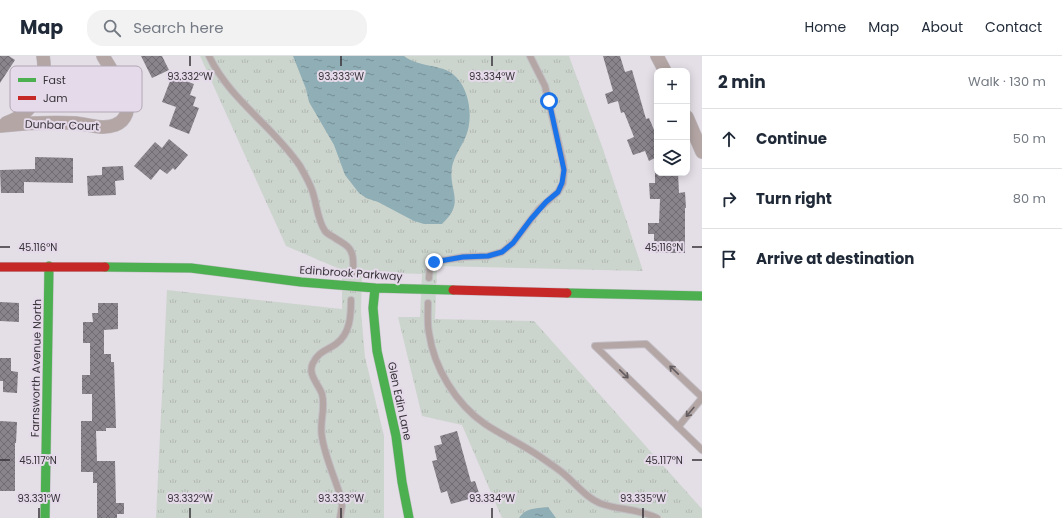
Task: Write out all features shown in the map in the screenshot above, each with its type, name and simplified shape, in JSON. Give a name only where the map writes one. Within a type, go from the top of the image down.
[{"type":"street","name":"Dunbar Court","points":[[43,56],[45,66]]},
{"type":"street","name":"Dunbar Court","points":[[103,56],[109,66]]},
{"type":"street","points":[[658,56],[664,68]]},
{"type":"street","name":"Dunbar Court","points":[[0,125],[11,121],[24,112]]},
{"type":"street","name":"Dunbar Court","points":[[0,125],[76,123],[108,127],[121,122],[127,112]]},
{"type":"street","points":[[690,122],[699,136],[702,152]]},
{"type":"street","name":"Edinbrook Parkway","points":[[0,267],[49,266],[191,268],[301,282],[375,288],[702,296]]},
{"type":"street","name":"Farnsworth Avenue North","points":[[45,518],[49,266]]},
{"type":"street","name":"Glen Edin Lane","points":[[375,288],[373,308],[377,351],[396,436],[402,482],[409,518]]},
{"type":"lane","points":[[210,56],[215,68],[229,86],[286,147],[300,167],[312,191],[318,214],[326,231],[351,250],[354,261],[353,275]]},
{"type":"lane","points":[[429,278],[430,265],[434,262],[463,257],[488,256],[502,252],[513,243],[531,219],[561,188],[564,170],[563,162],[545,86],[530,56]]},
{"type":"lane","points":[[340,518],[342,506],[341,498],[322,437],[321,426],[324,409],[322,394],[315,383],[312,373],[312,365],[316,358],[325,350],[342,340],[350,322],[351,300]]},
{"type":"lane","points":[[428,303],[429,333],[435,357],[455,395],[471,413],[485,424],[540,456],[593,499],[602,504],[648,513],[657,518]]},
{"type":"lane","points":[[678,427],[702,398],[646,344],[595,346],[678,427],[702,450]]},
{"type":"green space","points":[[200,56],[569,56],[603,149],[643,271],[437,266],[435,319],[534,321],[702,509],[702,518],[502,518],[462,425],[422,416],[398,317],[420,317],[422,274],[362,272],[361,311],[365,357],[384,436],[384,518],[156,518],[167,290],[342,309],[342,270],[286,246]]},
{"type":"water","points":[[293,56],[404,56],[418,63],[446,70],[457,78],[465,91],[470,114],[466,136],[454,159],[452,167],[451,175],[455,203],[449,216],[442,224],[424,224],[414,221],[378,202],[366,198],[359,193],[345,175],[334,145],[309,102],[306,89]]},
{"type":"water","points":[[548,507],[556,518],[519,518],[528,510]]},
{"type":"building","points":[[0,56],[9,56],[15,60],[0,83]]},
{"type":"building","points":[[141,56],[162,56],[169,70],[152,78]]},
{"type":"building","points":[[603,56],[620,56],[625,72],[632,70],[646,119],[649,118],[654,130],[654,158],[649,161],[645,151],[633,155],[627,140],[634,137],[624,112],[621,113],[618,101],[608,104],[605,94],[613,91]]},
{"type":"building","points":[[172,76],[194,84],[190,95],[196,97],[193,106],[199,108],[189,134],[169,126],[176,107],[162,102]]},
{"type":"building","points":[[169,139],[188,155],[175,170],[173,168],[167,174],[160,169],[151,180],[134,166],[155,142],[162,148]]},
{"type":"building","points":[[35,157],[73,158],[73,183],[24,182],[24,193],[1,193],[0,170],[35,169]]},
{"type":"building","points":[[123,166],[124,180],[115,181],[116,195],[88,196],[87,176],[102,175],[102,167]]},
{"type":"building","points":[[655,176],[678,176],[679,193],[685,192],[685,253],[654,253],[654,234],[648,234],[648,223],[659,223],[660,199],[650,199],[649,183],[655,183]]},
{"type":"building","points":[[0,302],[19,303],[19,322],[0,321]]},
{"type":"building","points":[[98,303],[118,303],[118,329],[104,330],[104,354],[111,354],[111,362],[114,362],[116,428],[106,428],[106,431],[96,431],[97,461],[115,461],[116,503],[124,503],[124,514],[117,514],[117,518],[97,518],[97,483],[93,483],[93,472],[81,472],[81,421],[92,421],[92,394],[82,394],[82,375],[90,375],[90,343],[83,343],[83,322],[93,322],[92,313],[98,313]]},
{"type":"building","points":[[0,358],[11,358],[11,371],[18,372],[17,393],[3,392],[3,381],[0,381]]},
{"type":"building","points":[[0,421],[17,422],[15,443],[15,491],[0,491]]},
{"type":"building","points":[[457,431],[471,482],[475,481],[480,496],[451,504],[447,491],[441,493],[432,461],[437,460],[434,446],[442,444],[440,436]]},
{"type":"traffic: fast","points":[[45,518],[49,266]]},
{"type":"traffic: fast","points":[[105,267],[191,268],[301,282],[375,288],[453,290]]},
{"type":"traffic: fast","points":[[375,288],[373,308],[377,351],[396,436],[402,482],[409,518]]},
{"type":"traffic: fast","points":[[567,293],[702,296]]},
{"type":"traffic: jam","points":[[0,267],[105,267]]},
{"type":"traffic: jam","points":[[453,290],[567,293]]},
{"type":"route","points":[[434,262],[463,257],[488,256],[502,252],[513,243],[531,219],[561,188],[564,170],[563,162],[549,101]]}]
